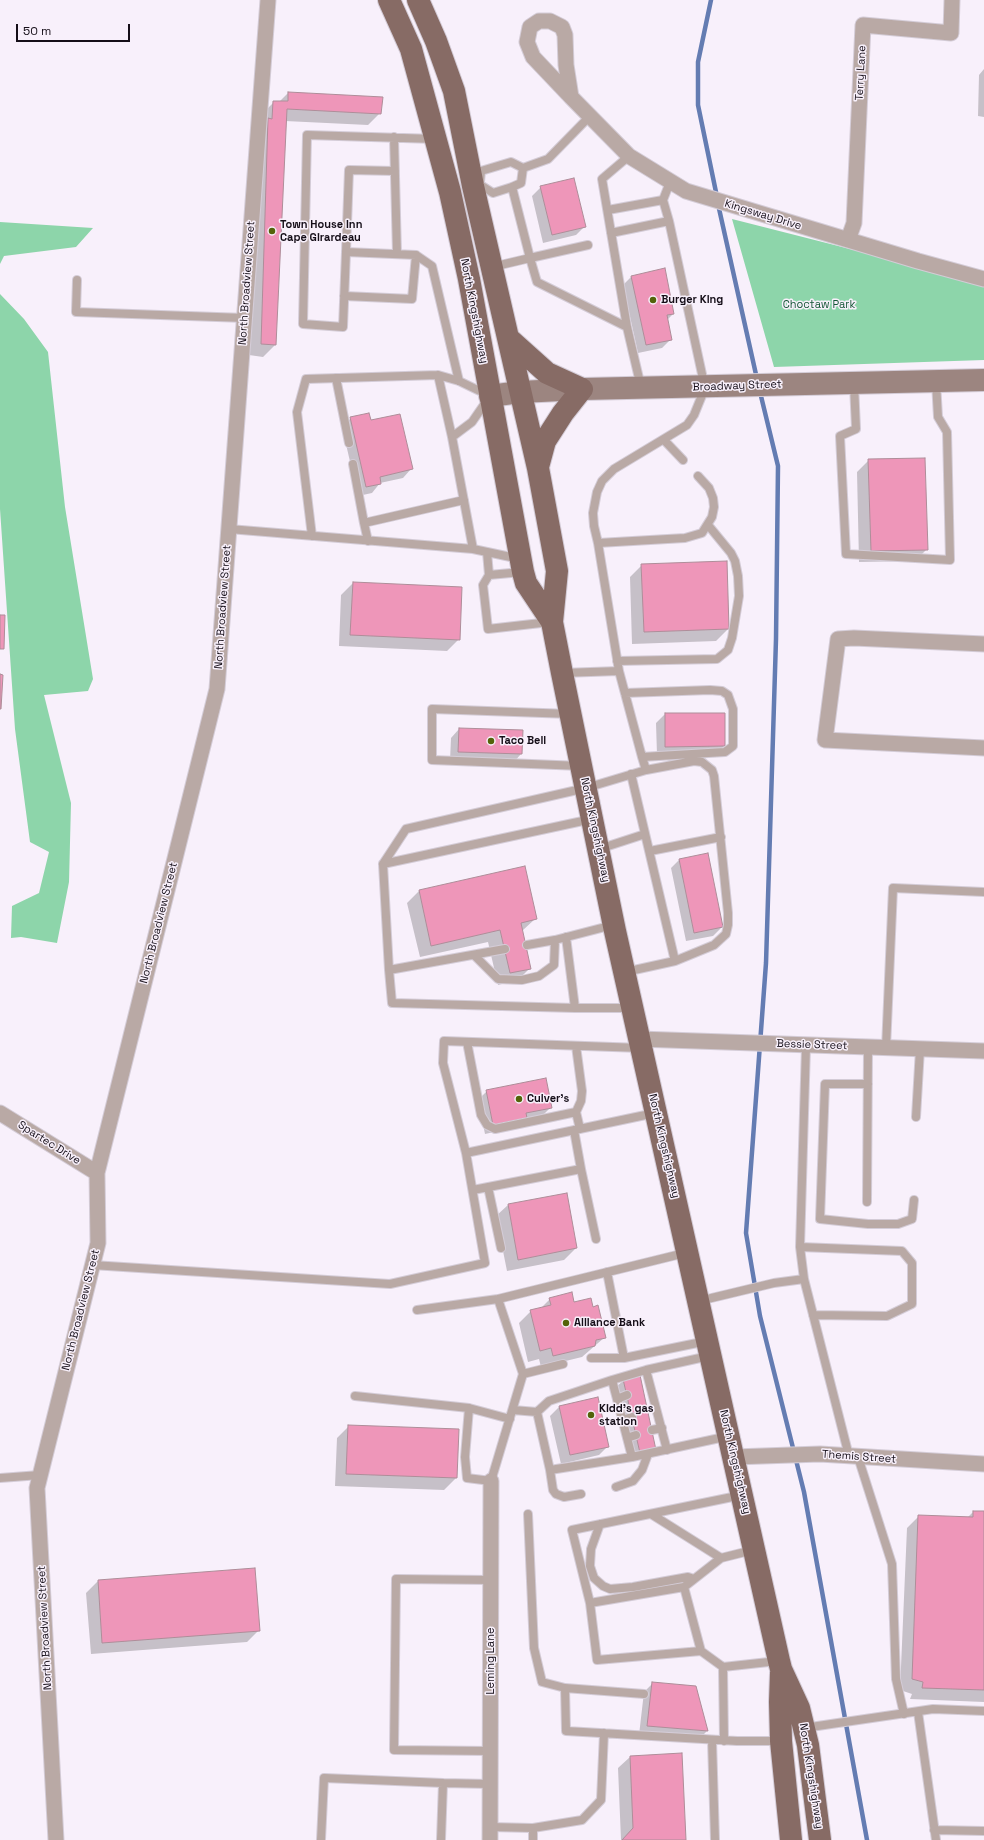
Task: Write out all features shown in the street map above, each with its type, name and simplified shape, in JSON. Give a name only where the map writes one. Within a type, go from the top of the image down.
[{"type":"main road","name":"North Kingshighway","points":[[388,0],[411,49],[437,140],[467,272],[526,583],[552,622]]},
{"type":"main road","name":"North Kingshighway","points":[[418,0],[436,41],[454,91],[476,185],[491,267],[538,468],[557,571],[552,622],[570,714],[640,1044],[732,1446],[780,1665],[799,1708],[808,1745],[820,1840]]},
{"type":"main road","points":[[508,338],[547,373],[582,389],[563,413],[545,441],[538,468]]},
{"type":"main road","name":"Broadway Street","points":[[490,396],[520,392],[582,389],[715,388],[794,384],[854,384],[984,380]]},
{"type":"main road","name":"North Kingshighway","points":[[780,1665],[781,1741],[791,1840]]},
{"type":"street","name":"North Broadview Street","points":[[56,1840],[37,1488],[98,1243],[97,1173],[217,689],[268,0]]},
{"type":"street","name":"Terry Lane","points":[[848,240],[854,223],[863,25],[951,33],[952,0]]},
{"type":"street","name":"Kingsway Drive","points":[[570,97],[566,66],[566,35],[562,27],[550,21],[539,21],[530,27],[527,42],[533,57],[570,97],[629,156],[670,182],[686,191],[751,212],[984,279]]},
{"type":"street","points":[[984,644],[854,638],[838,639],[825,740],[984,748]]},
{"type":"street","name":"Bessie Street","points":[[640,1044],[737,1042],[984,1050]]},
{"type":"street","name":"Spartec Drive","points":[[0,1113],[97,1173]]},
{"type":"street","name":"Themis Street","points":[[732,1446],[773,1455],[820,1454],[984,1464]]},
{"type":"street","name":"Leming Lane","points":[[490,1834],[491,1481]]},
{"type":"lane","points":[[523,168],[521,183],[512,187],[493,193],[476,185],[481,171],[511,162],[523,168],[548,159],[590,116]]},
{"type":"lane","points":[[395,172],[349,170],[343,327],[303,324],[307,135],[394,137],[437,140]]},
{"type":"lane","points":[[394,137],[397,254]]},
{"type":"lane","points":[[629,156],[602,179],[627,328],[641,389]]},
{"type":"lane","points":[[646,770],[619,671],[593,513],[596,492],[602,481],[614,469],[687,425],[715,388],[663,200],[670,182]]},
{"type":"lane","points":[[512,187],[537,282],[627,328]]},
{"type":"lane","points":[[608,210],[663,200]]},
{"type":"lane","points":[[611,233],[669,221]]},
{"type":"lane","points":[[491,267],[588,245]]},
{"type":"lane","points":[[346,252],[416,255],[432,266],[459,381]]},
{"type":"lane","points":[[344,296],[412,299],[416,255]]},
{"type":"lane","points":[[77,280],[76,312],[244,318]]},
{"type":"lane","points":[[312,536],[297,412],[306,379],[438,375],[459,381],[490,396],[472,422],[452,437]]},
{"type":"lane","points":[[438,375],[452,437],[473,549]]},
{"type":"lane","points":[[336,378],[349,443]]},
{"type":"lane","points":[[854,384],[856,429],[840,436],[846,554],[950,560],[947,432],[938,417],[936,381]]},
{"type":"lane","points":[[664,440],[683,460]]},
{"type":"lane","points":[[353,464],[368,541]]},
{"type":"lane","points":[[598,543],[686,538],[702,533],[712,517],[713,498],[709,488],[698,476]]},
{"type":"lane","points":[[364,523],[464,500]]},
{"type":"lane","points":[[617,661],[717,659],[728,650],[732,638],[739,596],[738,576],[735,560],[731,553],[708,525]]},
{"type":"lane","points":[[229,529],[473,549],[487,552],[522,565]]},
{"type":"lane","points":[[487,552],[489,575],[483,585],[488,629],[552,622]]},
{"type":"lane","points":[[489,575],[522,565]]},
{"type":"lane","points":[[562,673],[619,671]]},
{"type":"lane","points":[[626,693],[710,690],[722,691],[728,695],[733,709],[734,742],[730,749],[725,752],[642,757]]},
{"type":"lane","points":[[570,714],[432,709],[432,760],[581,766]]},
{"type":"lane","points":[[625,972],[675,961],[714,945],[726,934],[728,913],[714,776],[712,770],[702,762],[694,761],[646,770],[586,788],[406,829],[383,864],[392,1002],[576,1008],[633,1008]]},
{"type":"lane","points":[[631,774],[675,961]]},
{"type":"lane","points":[[383,864],[593,819]]},
{"type":"lane","points":[[599,849],[645,834]]},
{"type":"lane","points":[[650,851],[721,837]]},
{"type":"lane","points":[[886,1048],[893,888],[984,892]]},
{"type":"lane","points":[[526,945],[555,940],[614,924]]},
{"type":"lane","points":[[566,937],[576,1008]]},
{"type":"lane","points":[[475,956],[498,979],[522,980],[539,976],[554,965],[555,940]]},
{"type":"lane","points":[[389,970],[475,956],[505,949]]},
{"type":"lane","points":[[92,1265],[390,1284],[486,1263],[466,1153],[443,1063],[444,1041],[576,1046],[640,1044]]},
{"type":"lane","points":[[467,1042],[481,1115],[487,1125],[494,1129],[576,1112]]},
{"type":"lane","points":[[801,1045],[800,1247],[804,1279],[853,1456],[892,1564],[896,1679],[904,1714]]},
{"type":"lane","points":[[576,1046],[582,1091],[576,1112],[581,1169],[596,1240]]},
{"type":"lane","points":[[867,1202],[868,1047]]},
{"type":"lane","points":[[916,1117],[920,1049]]},
{"type":"lane","points":[[868,1084],[825,1084],[820,1219],[868,1224],[898,1224],[912,1219],[914,1200]]},
{"type":"lane","points":[[466,1153],[656,1113]]},
{"type":"lane","points":[[473,1190],[581,1169]]},
{"type":"lane","points":[[488,1187],[501,1248]]},
{"type":"lane","points":[[800,1247],[902,1252],[912,1263],[912,1304],[887,1316],[813,1315]]},
{"type":"lane","points":[[417,1310],[498,1299],[688,1252]]},
{"type":"lane","points":[[607,1272],[624,1358]]},
{"type":"lane","points":[[698,1301],[774,1283],[804,1279]]},
{"type":"lane","points":[[469,1408],[465,1457],[467,1478],[491,1481],[523,1374],[498,1299]]},
{"type":"lane","points":[[591,1358],[624,1358],[709,1348]]},
{"type":"lane","points":[[513,1410],[538,1412],[549,1401],[709,1348]]},
{"type":"lane","points":[[523,1374],[563,1364]]},
{"type":"lane","points":[[646,1370],[667,1450]]},
{"type":"lane","points":[[612,1380],[632,1458]]},
{"type":"lane","points":[[617,1399],[627,1395]]},
{"type":"lane","points":[[355,1396],[469,1408],[510,1420]]},
{"type":"lane","points":[[648,1412],[657,1410]]},
{"type":"lane","points":[[538,1412],[553,1490],[556,1494],[564,1497],[580,1494]]},
{"type":"lane","points":[[622,1420],[632,1417]]},
{"type":"lane","points":[[652,1430],[662,1428]]},
{"type":"lane","points":[[627,1438],[636,1435]]},
{"type":"lane","points":[[550,1470],[632,1458],[667,1450],[732,1446]]},
{"type":"lane","points":[[616,1487],[633,1481],[642,1470],[648,1454]]},
{"type":"lane","points":[[0,1478],[40,1475]]},
{"type":"lane","points":[[701,1651],[597,1660],[590,1603],[572,1530],[743,1495]]},
{"type":"lane","points":[[528,1514],[534,1648],[542,1682],[565,1688],[644,1694]]},
{"type":"lane","points":[[651,1514],[721,1558]]},
{"type":"lane","points":[[600,1524],[591,1549],[590,1566],[594,1578],[603,1586],[610,1589],[625,1588],[688,1577],[694,1579]]},
{"type":"lane","points":[[590,1603],[684,1587],[721,1558],[755,1549]]},
{"type":"lane","points":[[490,1751],[394,1750],[396,1579],[491,1580]]},
{"type":"lane","points":[[684,1587],[701,1651],[723,1667],[780,1665]]},
{"type":"lane","points":[[723,1667],[724,1741]]},
{"type":"lane","points":[[565,1688],[566,1731],[724,1741],[781,1741]]},
{"type":"lane","points":[[804,1728],[933,1710],[984,1711]]},
{"type":"lane","points":[[918,1712],[936,1840]]},
{"type":"lane","points":[[490,1834],[582,1820],[601,1800],[604,1733]]},
{"type":"lane","points":[[712,1740],[714,1840]]},
{"type":"lane","points":[[321,1840],[324,1778],[490,1784]]},
{"type":"lane","points":[[441,1840],[443,1783]]},
{"type":"lane","points":[[533,1828],[533,1840]]},
{"type":"lane","points":[[934,1830],[984,1832]]},
{"type":"green space","name":"Choctaw Park","points":[[732,219],[984,283],[984,360],[774,367]]},
{"type":"green space","points":[[0,222],[93,228],[76,247],[4,256],[0,264]]},
{"type":"green space","points":[[0,294],[24,319],[48,352],[65,507],[93,679],[88,691],[44,695],[71,803],[69,882],[57,943],[21,937],[11,938],[12,906],[39,893],[49,852],[30,842],[15,729],[0,509]]},
{"type":"building","name":"Town House Inn Cape Girardeau","points":[[288,92],[383,97],[381,114],[287,109],[276,345],[261,344],[268,118],[272,119],[273,101],[288,101]]},
{"type":"building","points":[[574,178],[586,227],[552,235],[540,186]]},
{"type":"building","points":[[665,268],[674,314],[667,315],[672,340],[646,345],[631,276]]},
{"type":"building","points":[[369,413],[371,420],[400,414],[413,469],[380,477],[381,484],[366,487],[350,417]]},
{"type":"building","points":[[925,458],[928,550],[871,551],[868,459]]},
{"type":"building","points":[[727,561],[729,629],[644,632],[641,564]]},
{"type":"building","points":[[353,582],[462,587],[460,640],[350,635]]},
{"type":"building","points":[[0,615],[5,615],[4,649],[0,649]]},
{"type":"building","points":[[0,674],[3,675],[1,709],[0,709]]},
{"type":"building","points":[[665,713],[725,713],[725,746],[665,747]]},
{"type":"building","name":"Taco Bell","points":[[459,728],[523,730],[522,754],[458,752]]},
{"type":"building","points":[[708,853],[723,927],[694,933],[679,859]]},
{"type":"building","points":[[525,866],[537,919],[521,923],[531,969],[510,973],[500,930],[431,946],[419,890]]},
{"type":"building","name":"Culver's","points":[[546,1078],[552,1108],[526,1113],[527,1118],[493,1125],[486,1090]]},
{"type":"building","points":[[567,1193],[577,1248],[518,1260],[508,1204]]},
{"type":"building","points":[[572,1292],[574,1302],[591,1298],[593,1307],[598,1305],[606,1338],[596,1340],[595,1346],[553,1356],[551,1348],[540,1351],[530,1310],[551,1305],[549,1298]]},
{"type":"building","points":[[640,1375],[656,1450],[640,1453],[623,1379]]},
{"type":"building","points":[[598,1397],[609,1447],[570,1455],[559,1406]]},
{"type":"building","points":[[348,1425],[459,1429],[457,1478],[346,1474]]},
{"type":"building","points":[[973,1511],[984,1511],[984,1690],[922,1688],[923,1682],[912,1679],[918,1515],[973,1517]]},
{"type":"building","points":[[255,1568],[260,1631],[102,1643],[98,1580]]},
{"type":"building","points":[[652,1682],[696,1686],[708,1731],[647,1726]]},
{"type":"building","points":[[682,1753],[686,1840],[622,1840],[633,1828],[630,1756]]},
{"type":"waterway","points":[[711,0],[698,62],[698,105],[717,197]]},
{"type":"waterway","points":[[718,204],[757,379]]},
{"type":"waterway","points":[[760,392],[778,466],[776,639],[766,963],[746,1233],[760,1316],[804,1492],[867,1840]]},
{"type":"place","name":"Town House Inn Cape Girardeau","points":[[272,231]]},
{"type":"place","name":"Burger King","points":[[653,300]]},
{"type":"place","name":"Taco Bell","points":[[491,741]]},
{"type":"place","name":"Culver's","points":[[519,1099]]},
{"type":"place","name":"Alliance Bank","points":[[566,1323]]},
{"type":"place","name":"Kidd's gas station","points":[[591,1415]]}]
